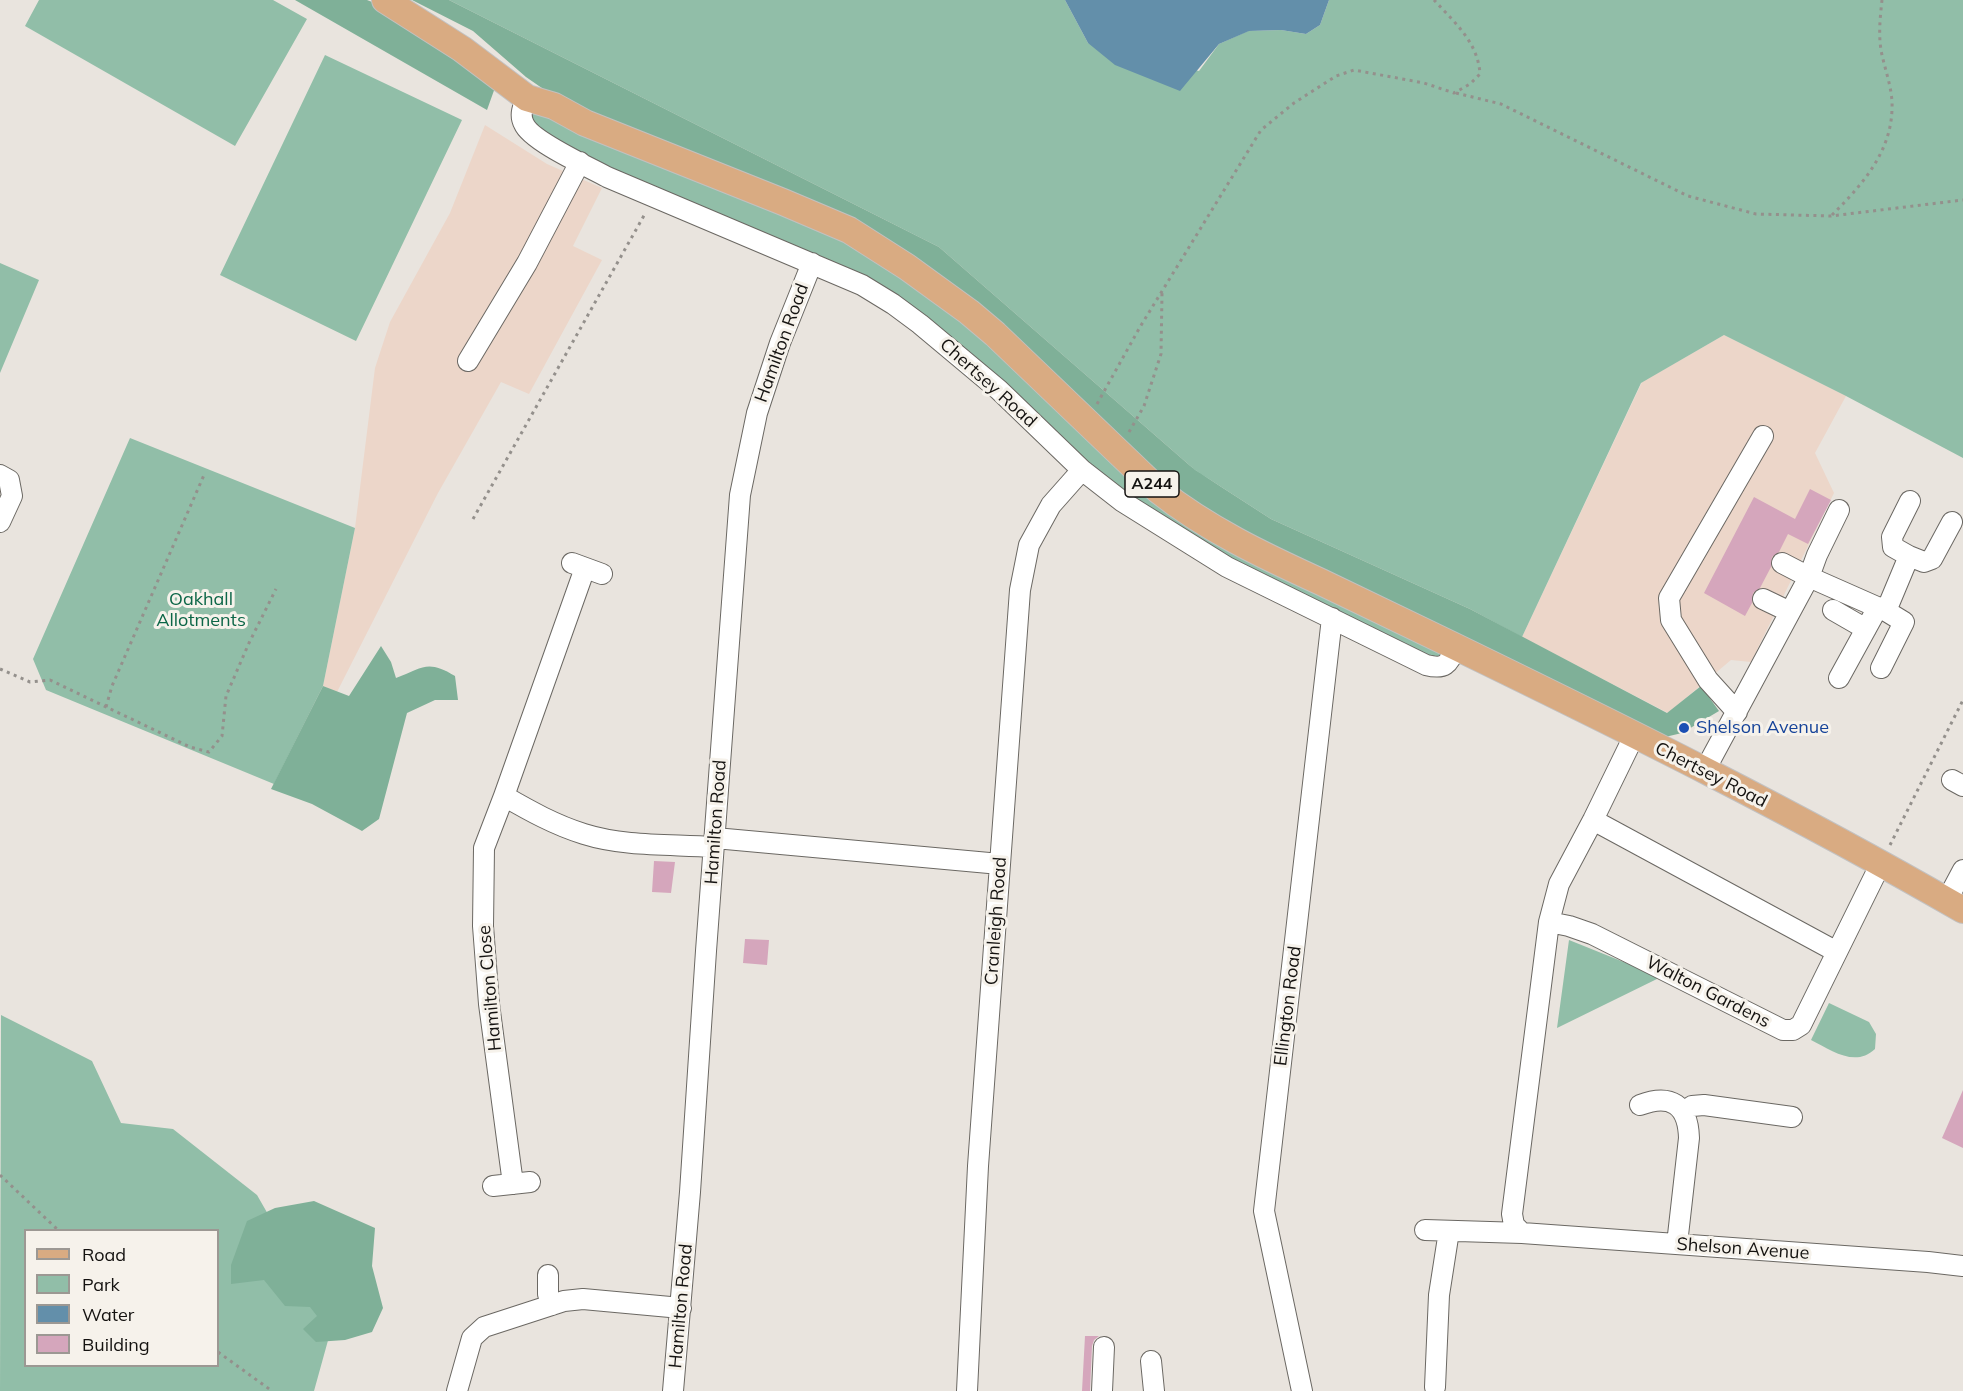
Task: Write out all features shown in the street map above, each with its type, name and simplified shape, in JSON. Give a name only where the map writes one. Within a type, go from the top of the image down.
[{"type":"main road","name":"Chertsey Road","points":[[385,0],[462,49],[527,98],[554,106],[585,123],[849,230],[908,267],[969,312],[1158,490],[1183,510],[1212,527],[1279,563],[1456,647],[1705,770],[1955,905]]},
{"type":"street","name":"Chertsey Road","points":[[527,98],[521,116],[530,133],[580,162],[607,177],[862,285],[893,304],[999,390],[1082,470],[1123,502],[1227,567],[1426,665],[1438,668],[1447,664],[1456,647]]},
{"type":"street","points":[[468,361],[527,263],[580,162]]},
{"type":"street","name":"Hamilton Road","points":[[673,1391],[740,495],[757,413],[780,343],[812,263]]},
{"type":"street","points":[[1737,712],[1708,680],[1671,620],[1669,598],[1763,436]]},
{"type":"street","name":"Cranleigh Road","points":[[967,1391],[978,1166],[1020,590],[1029,545],[1051,504],[1082,470]]},
{"type":"street","points":[[0,475],[9,480],[12,496],[0,522]]},
{"type":"street","points":[[1910,501],[1892,537],[1893,547],[1909,556],[1924,562],[1932,559],[1952,522]]},
{"type":"street","points":[[1705,770],[1809,577],[1839,510]]},
{"type":"street","points":[[1839,678],[1866,629],[1882,609],[1909,556]]},
{"type":"street","points":[[1782,563],[1882,609],[1904,622],[1881,668]]},
{"type":"street","name":"Hamilton Close","points":[[493,1186],[522,1183],[489,1004],[483,926],[484,848],[586,568]]},
{"type":"street","points":[[1763,599],[1790,612]]},
{"type":"street","points":[[1833,610],[1866,629]]},
{"type":"street","name":"Ellington Road","points":[[1302,1391],[1264,1211],[1332,618]]},
{"type":"street","points":[[1522,1233],[1514,1225],[1512,1214],[1549,922],[1559,884],[1634,736]]},
{"type":"street","points":[[504,795],[551,822],[585,835],[616,841],[715,842],[1000,864]]},
{"type":"street","points":[[1593,820],[1837,952]]},
{"type":"street","name":"Walton Gardens","points":[[1549,922],[1592,934],[1783,1030],[1793,1030],[1801,1024],[1881,863]]},
{"type":"street","points":[[1955,905],[1963,870]]},
{"type":"street","points":[[1640,1105],[1665,1100],[1684,1112],[1689,1123],[1677,1244]]},
{"type":"street","points":[[1684,1112],[1692,1106],[1704,1105],[1792,1117]]},
{"type":"street","name":"Shelson Avenue","points":[[1425,1230],[1522,1233],[1963,1266]]},
{"type":"street","points":[[1435,1387],[1438,1295],[1449,1231]]},
{"type":"street","points":[[549,1275],[548,1294],[552,1305]]},
{"type":"street","points":[[457,1391],[472,1338],[484,1328],[564,1301],[583,1299],[681,1308]]},
{"type":"street","points":[[1102,1391],[1104,1347]]},
{"type":"street","points":[[1151,1361],[1154,1391]]},
{"type":"path","points":[[1434,0],[1467,36],[1479,62],[1480,74],[1470,84],[1454,93]]},
{"type":"path","points":[[1831,216],[1863,183],[1885,146],[1892,110],[1888,77],[1881,54],[1882,0]]},
{"type":"path","points":[[1087,422],[1162,291],[1261,130],[1294,103],[1336,76],[1354,70],[1424,83],[1501,104],[1688,196],[1756,214],[1831,216],[1963,200]]},
{"type":"path","points":[[473,519],[654,197]]},
{"type":"path","points":[[1115,448],[1133,427],[1156,375],[1161,354],[1162,291]]},
{"type":"path","points":[[106,707],[112,686],[204,475]]},
{"type":"path","points":[[0,669],[30,682],[50,680],[190,747],[209,752],[222,736],[226,696],[276,589]]},
{"type":"path","points":[[1881,863],[1963,700]]},
{"type":"path","points":[[0,1175],[57,1229]]},
{"type":"path","points":[[219,1353],[272,1391]]},
{"type":"shaded area","points":[[485,125],[547,164],[602,188],[573,246],[602,260],[529,394],[501,382],[438,493],[337,692],[323,686],[355,528],[375,368],[390,322],[450,213]]},
{"type":"shaded area","points":[[1724,335],[1846,396],[1815,453],[1834,493],[1751,662],[1731,660],[1668,713],[1522,637],[1642,382]]},
{"type":"green space","points":[[39,0],[273,0],[307,19],[235,146],[25,26]]},
{"type":"green space","points":[[295,0],[367,0],[467,40],[502,68],[487,110]]},
{"type":"green space","points":[[412,0],[449,0],[939,247],[1195,470],[1271,519],[1470,609],[1667,713],[1701,686],[1719,711],[1682,733],[1665,737],[1260,544],[1188,503],[961,298],[565,104],[526,77],[473,31]]},
{"type":"green space","points":[[449,0],[1065,0],[1088,43],[1199,71],[1219,44],[1248,31],[1281,30],[1306,34],[1320,25],[1329,0],[1963,0],[1963,458],[1724,335],[1641,383],[1522,637],[1470,609],[1271,519],[1195,470],[939,247]]},
{"type":"green space","points":[[325,55],[462,120],[356,341],[220,275]]},
{"type":"green space","points":[[523,106],[783,202],[995,334],[1456,647],[1438,668],[1123,502],[920,324],[530,133]]},
{"type":"green space","points":[[0,263],[39,280],[0,373]]},
{"type":"green space","name":"Oakhall Allotments","points":[[130,438],[355,528],[323,686],[274,784],[46,690],[33,659]]},
{"type":"green space","points":[[381,646],[391,662],[396,678],[425,667],[438,668],[455,676],[458,700],[435,700],[407,713],[379,819],[362,831],[312,804],[271,789],[323,686],[349,696]]},
{"type":"green space","points":[[1569,940],[1661,977],[1557,1028]]},
{"type":"green space","points":[[1829,1003],[1869,1022],[1876,1034],[1875,1049],[1859,1057],[1851,1057],[1811,1040]]},
{"type":"green space","points":[[1,1015],[92,1061],[121,1123],[173,1129],[257,1195],[332,1326],[314,1391],[0,1391]]},
{"type":"green space","points":[[314,1201],[375,1228],[372,1266],[383,1308],[372,1332],[345,1340],[316,1342],[303,1329],[317,1316],[310,1307],[285,1306],[264,1280],[231,1284],[231,1265],[247,1221],[275,1208]]},
{"type":"water","points":[[1065,0],[1329,0],[1320,25],[1306,34],[1281,30],[1249,31],[1219,44],[1180,91],[1115,65],[1088,43]]},
{"type":"building","points":[[1810,489],[1831,500],[1808,544],[1788,534],[1779,552],[1772,557],[1771,567],[1760,588],[1753,593],[1752,603],[1745,616],[1704,593],[1754,497],[1795,519]]},
{"type":"building","points":[[654,861],[675,862],[671,893],[652,892]]},
{"type":"building","points":[[745,939],[769,940],[767,965],[743,963]]},
{"type":"building","points":[[1963,1090],[1963,1148],[1942,1138]]},
{"type":"building","points":[[1085,1336],[1099,1336],[1094,1340],[1092,1346],[1090,1391],[1082,1391]]},
{"type":"place","name":"Shelson Avenue","points":[[1684,728]]}]
